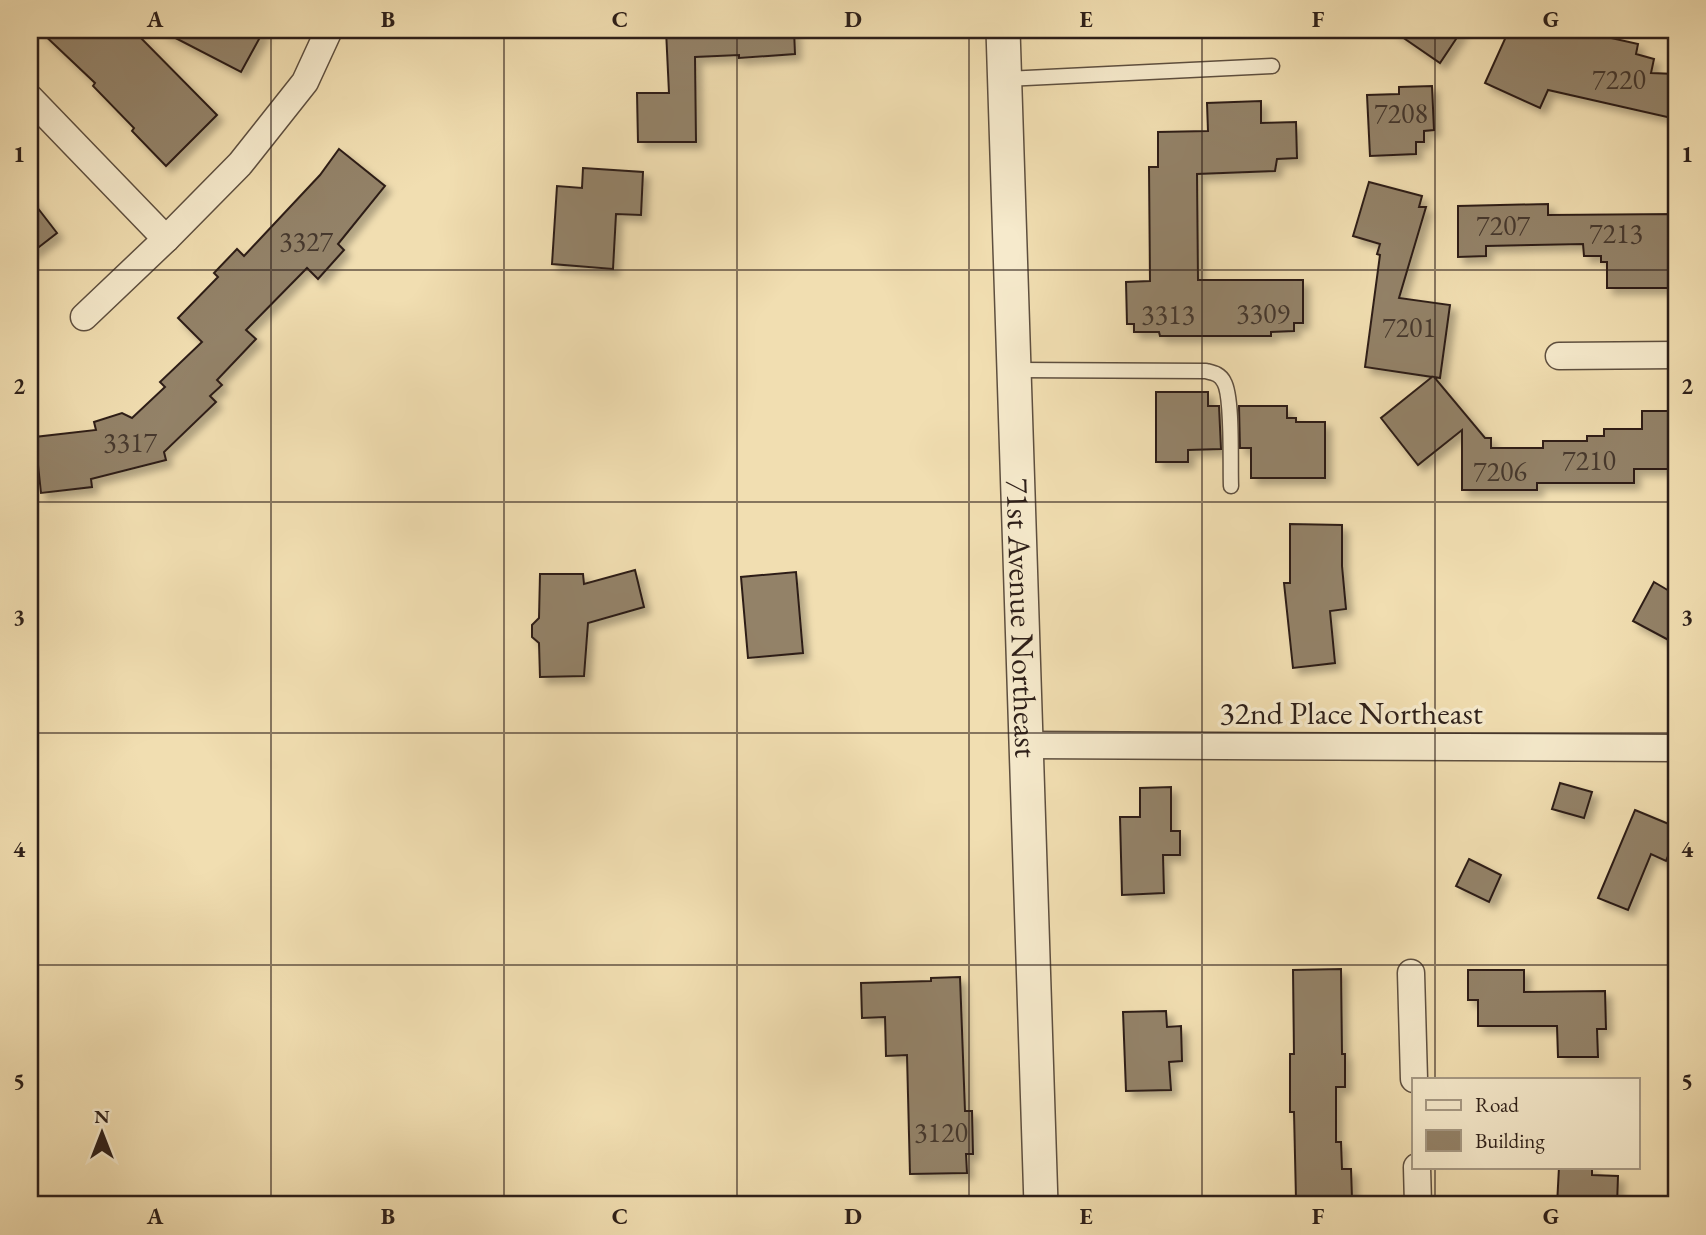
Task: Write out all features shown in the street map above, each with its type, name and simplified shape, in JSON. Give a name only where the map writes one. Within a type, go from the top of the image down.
[{"type":"street","points":[[84,317],[240,164],[304,82],[329,30]]},
{"type":"street","name":"71st Avenue Northeast","points":[[1003,30],[1041,1205]]},
{"type":"street","points":[[30,98],[166,239]]},
{"type":"street","points":[[1559,356],[1676,355]]},
{"type":"street","name":"32nd Place Northeast","points":[[1026,745],[1676,748]]},
{"type":"street","points":[[1411,973],[1414,1078]]},
{"type":"street","points":[[1417,1168],[1418,1205]]},
{"type":"lane","points":[[1004,79],[1272,66]]},
{"type":"lane","points":[[1014,370],[1215,373],[1222,378],[1227,392],[1231,486]]},
{"type":"building","points":[[39,30],[133,30],[217,115],[166,166],[93,86],[95,83]]},
{"type":"building","points":[[160,30],[264,30],[241,72]]},
{"type":"building","points":[[666,30],[794,30],[795,54],[739,58],[739,55],[695,57],[696,142],[638,142],[637,93],[669,93]]},
{"type":"building","points":[[1392,30],[1462,30],[1440,63]]},
{"type":"building","points":[[1509,30],[1582,30],[1638,44],[1636,54],[1654,59],[1651,73],[1676,74],[1676,119],[1548,90],[1540,108],[1485,83]]},
{"type":"building","points":[[1432,86],[1434,130],[1424,131],[1424,142],[1416,142],[1416,154],[1370,156],[1367,95],[1399,94],[1399,87]]},
{"type":"building","points":[[1261,101],[1261,123],[1296,122],[1297,158],[1277,159],[1275,171],[1197,174],[1198,280],[1303,280],[1303,323],[1294,323],[1294,331],[1271,332],[1271,336],[1160,336],[1159,332],[1134,332],[1134,324],[1127,324],[1126,282],[1150,281],[1149,167],[1158,167],[1158,132],[1208,131],[1207,103]]},
{"type":"building","points":[[339,149],[385,186],[338,244],[344,250],[318,279],[307,268],[246,330],[256,339],[217,380],[222,385],[210,396],[216,402],[164,452],[166,460],[91,479],[92,487],[41,493],[35,437],[96,430],[94,422],[122,413],[132,418],[165,387],[160,382],[202,342],[178,318],[218,277],[214,273],[237,249],[244,256],[320,175]]},
{"type":"building","points":[[583,168],[643,172],[641,215],[616,214],[613,269],[552,264],[557,186],[582,188]]},
{"type":"building","points":[[1369,182],[1422,196],[1419,207],[1426,207],[1399,298],[1450,305],[1440,378],[1434,377],[1485,438],[1491,438],[1491,448],[1543,448],[1543,441],[1587,441],[1587,436],[1604,436],[1604,429],[1642,429],[1642,411],[1676,411],[1676,469],[1634,469],[1634,483],[1537,483],[1537,490],[1462,490],[1462,430],[1418,465],[1381,418],[1432,377],[1365,367],[1380,244],[1353,236]]},
{"type":"building","points":[[30,198],[57,233],[30,254]]},
{"type":"building","points":[[1548,204],[1548,215],[1676,214],[1676,288],[1607,288],[1607,262],[1601,262],[1601,256],[1584,256],[1583,244],[1486,246],[1486,256],[1458,257],[1458,206]]},
{"type":"building","points":[[1156,392],[1208,392],[1208,406],[1219,406],[1221,449],[1188,450],[1188,462],[1156,462]]},
{"type":"building","points":[[1239,406],[1287,406],[1287,418],[1296,418],[1296,422],[1325,422],[1325,478],[1251,478],[1251,448],[1240,448]]},
{"type":"building","points":[[1290,524],[1342,525],[1346,609],[1330,611],[1335,663],[1293,668],[1284,583],[1290,583]]},
{"type":"building","points":[[635,570],[644,607],[588,623],[584,676],[540,677],[539,643],[532,637],[532,625],[539,618],[540,574],[583,574],[584,584]]},
{"type":"building","points":[[796,572],[803,653],[748,658],[741,577]]},
{"type":"building","points":[[1654,582],[1676,595],[1676,644],[1633,621]]},
{"type":"building","points":[[1560,783],[1592,792],[1584,818],[1552,809]]},
{"type":"building","points":[[1171,787],[1171,831],[1180,831],[1180,855],[1163,855],[1164,893],[1122,895],[1120,817],[1140,817],[1140,788]]},
{"type":"building","points":[[1635,810],[1676,827],[1676,836],[1666,861],[1651,854],[1628,910],[1598,898]]},
{"type":"building","points":[[1469,859],[1501,875],[1489,902],[1456,886]]},
{"type":"building","points":[[1341,969],[1345,1087],[1336,1087],[1336,1142],[1341,1142],[1342,1169],[1351,1169],[1352,1198],[1296,1199],[1294,1112],[1290,1112],[1290,1054],[1294,1054],[1293,970]]},
{"type":"building","points":[[1468,970],[1524,970],[1524,992],[1605,991],[1606,1029],[1597,1029],[1598,1057],[1558,1057],[1557,1026],[1478,1026],[1478,1000],[1468,1000]]},
{"type":"building","points":[[960,977],[965,1111],[972,1111],[973,1154],[966,1154],[967,1173],[910,1174],[907,1055],[886,1056],[885,1017],[862,1018],[861,983],[931,981],[931,978]]},
{"type":"building","points":[[1166,1011],[1167,1027],[1181,1026],[1182,1061],[1169,1062],[1171,1090],[1126,1091],[1123,1012]]},
{"type":"building","points":[[1559,1168],[1592,1168],[1592,1175],[1618,1176],[1617,1205],[1557,1205]]}]
